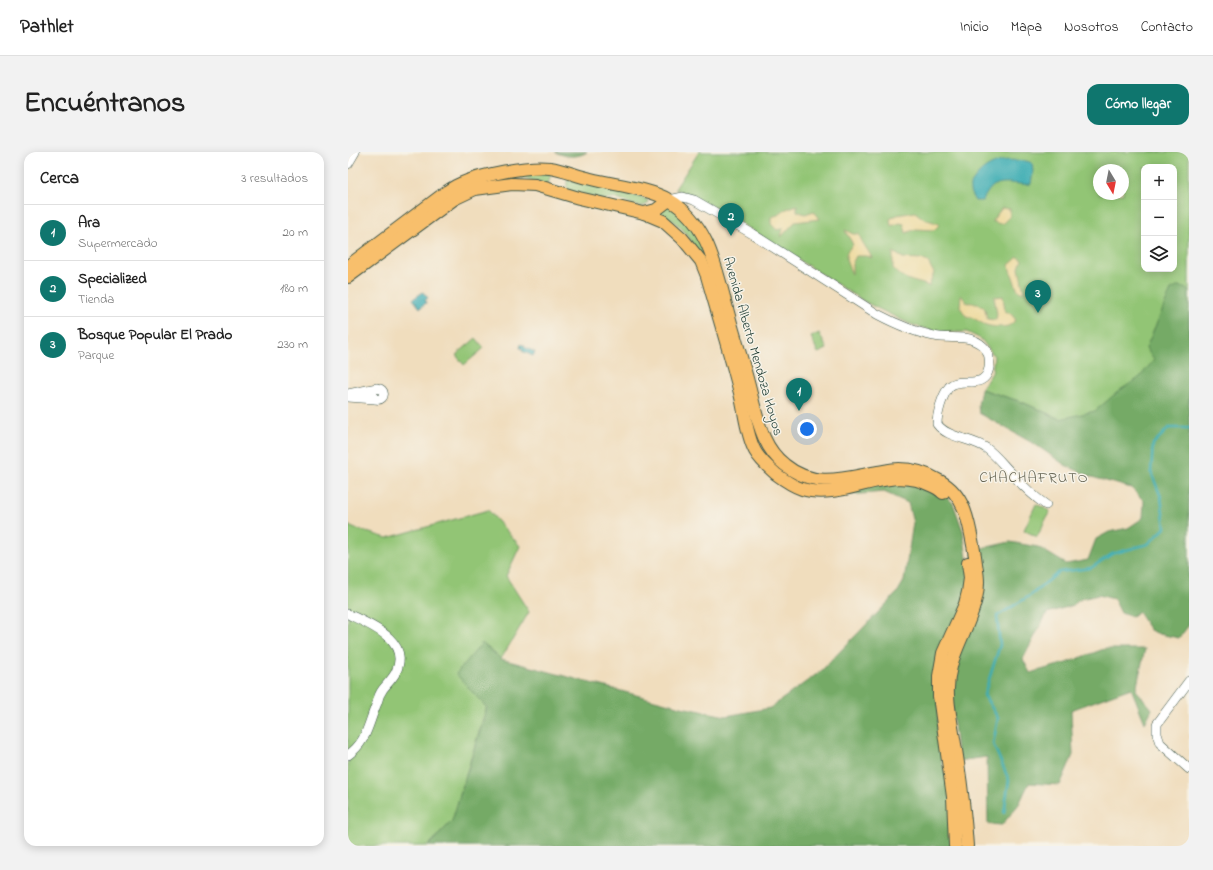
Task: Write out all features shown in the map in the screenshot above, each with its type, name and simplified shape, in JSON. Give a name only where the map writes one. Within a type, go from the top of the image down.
[{"type":"main road","name":"Avenida Alberto Mendoza Hoyos","points":[[348,266],[446,192],[460,184],[533,166],[552,168],[572,175],[656,194],[679,207],[698,225],[713,257],[761,432],[767,446],[775,456],[787,467],[800,474],[818,480],[833,480],[898,469],[915,470],[930,475],[945,484],[958,498],[965,511],[970,530],[978,580],[977,595],[953,655],[949,676],[948,696],[963,795],[966,846]]},
{"type":"main road","points":[[563,193],[565,182],[572,175]]},
{"type":"main road","name":"Avenida Alberto Mendoza Hoyos","points":[[348,277],[454,199],[475,189],[512,184],[535,185],[644,214],[663,221],[682,238],[701,261],[707,276],[736,379],[749,435],[756,452],[766,465],[785,481],[802,489],[815,491],[844,489],[896,478],[912,478],[926,482],[940,490],[953,503],[963,531],[970,578],[965,604],[943,653],[939,676],[939,696],[953,796],[955,846]]},
{"type":"main road","points":[[644,214],[656,210],[669,200]]},
{"type":"street","points":[[348,164],[355,152]]},
{"type":"street","points":[[669,200],[683,197],[694,200],[751,233],[877,314],[893,322],[933,336],[969,338],[979,343],[986,350],[990,358],[988,373],[984,379],[977,382],[958,383],[950,386],[945,393],[937,419],[937,424],[946,432],[972,441],[985,448],[996,457],[1030,493],[1046,505]]},
{"type":"street","points":[[348,394],[377,388],[372,393],[375,399],[348,397]]},
{"type":"street","points":[[348,614],[381,630],[392,641],[398,651],[400,662],[396,673],[382,691],[365,736],[357,749],[348,755]]},
{"type":"street","points":[[1189,682],[1157,724],[1156,734],[1160,743],[1189,769]]},
{"type":"green space","points":[[555,152],[587,152],[580,155],[571,156]]},
{"type":"green space","points":[[699,152],[1189,152],[1189,428],[1060,419],[1022,402],[981,389],[992,373],[994,356],[981,339],[967,332],[937,332],[910,324],[865,302],[720,210],[675,189]]},
{"type":"green space","points":[[540,171],[552,174],[548,185],[518,177],[473,185],[491,177]]},
{"type":"green space","points":[[569,180],[586,184],[591,183],[646,199],[648,202],[646,205],[637,206],[614,198],[604,200],[567,190],[567,181]]},
{"type":"green space","points":[[668,202],[688,220],[703,246],[708,275],[694,246],[683,230],[676,223],[657,212]]},
{"type":"green space","points":[[1179,286],[1189,292],[1189,625],[1179,638],[1159,634],[1150,630],[1138,612],[1132,617],[1121,613],[1114,599],[1098,595],[1081,599],[1071,606],[1047,613],[1023,659],[1030,673],[1066,663],[1104,649],[1145,649],[1136,690],[1152,709],[1145,723],[1131,688],[1071,710],[1073,755],[1060,785],[1029,783],[1019,804],[1002,825],[988,824],[987,757],[958,761],[949,676],[974,550],[1010,542],[1038,547],[1066,564],[1088,560],[1096,539],[1109,532],[1128,528],[1143,518],[1144,501],[1131,488],[1092,477],[1065,465],[1036,445],[979,413],[978,405],[981,389],[1022,402],[1060,419],[1095,411],[1120,390],[1139,378],[1154,360],[1146,348],[1171,290]]},
{"type":"green space","points":[[819,333],[827,349],[818,353],[811,337]]},
{"type":"green space","points":[[476,338],[484,348],[464,365],[456,355]]},
{"type":"green space","points":[[896,478],[940,490],[953,503],[963,531],[970,578],[939,696],[937,734],[942,763],[953,797],[955,846],[428,846],[452,821],[487,708],[456,674],[482,643],[501,659],[681,707],[726,716],[770,708],[821,671],[897,593],[904,581],[913,523],[908,503],[884,492],[850,495],[875,482]]},
{"type":"green space","points":[[1036,504],[1050,511],[1037,537],[1024,530]]},
{"type":"green space","points":[[488,510],[520,546],[506,576],[529,612],[501,659],[452,821],[428,846],[348,846],[348,525],[353,528],[387,538]]},
{"type":"sand","points":[[797,205],[797,211],[805,214],[814,211],[820,219],[795,222],[781,237],[783,228],[777,230],[771,224],[771,217]]},
{"type":"sand","points":[[1002,208],[1010,209],[1010,217],[1004,223],[1000,224],[992,221]]},
{"type":"sand","points":[[915,212],[924,219],[940,224],[934,230],[916,229],[906,233],[904,224],[900,223],[891,226],[890,219],[897,215]]},
{"type":"sand","points":[[845,230],[853,234],[859,234],[872,258],[867,256],[856,256],[852,264],[852,274],[846,255],[853,245]]},
{"type":"sand","points":[[893,252],[903,258],[921,259],[928,262],[934,273],[929,286],[905,278],[897,273],[893,268]]},
{"type":"sand","points":[[1018,257],[1022,260],[1019,268],[1024,292],[1020,292],[1017,288],[1009,268],[1009,265]]},
{"type":"sand","points":[[961,295],[967,303],[977,304],[984,307],[987,319],[996,320],[997,314],[994,297],[1003,296],[1005,311],[1011,314],[1016,320],[1009,326],[1005,327],[994,327],[983,324],[966,316],[960,307]]},
{"type":"water","points":[[1008,160],[1032,163],[1033,172],[1031,184],[1000,183],[988,191],[982,201],[975,201],[971,194],[970,185],[975,178],[990,166],[998,162]]},
{"type":"water","points":[[423,292],[428,298],[425,300],[426,303],[420,308],[413,299]]},
{"type":"water","points":[[521,344],[535,352],[533,356],[522,351],[523,349],[520,348]]},
{"type":"waterway","points":[[1004,813],[1009,780],[993,744],[998,718],[984,695],[1000,645],[997,616],[1031,595],[1059,572],[1091,568],[1112,554],[1148,544],[1165,528],[1161,497],[1151,472],[1153,444],[1169,428],[1189,428]]},
{"type":"place","name":"Specialized","points":[[731,236]]},
{"type":"place","name":"Bosque Popular El Prado","points":[[1038,313]]},
{"type":"place","name":"Ara","points":[[799,411]]},
{"type":"district","name":"CHACHAFRUTO","points":[[1034,477]]}]
